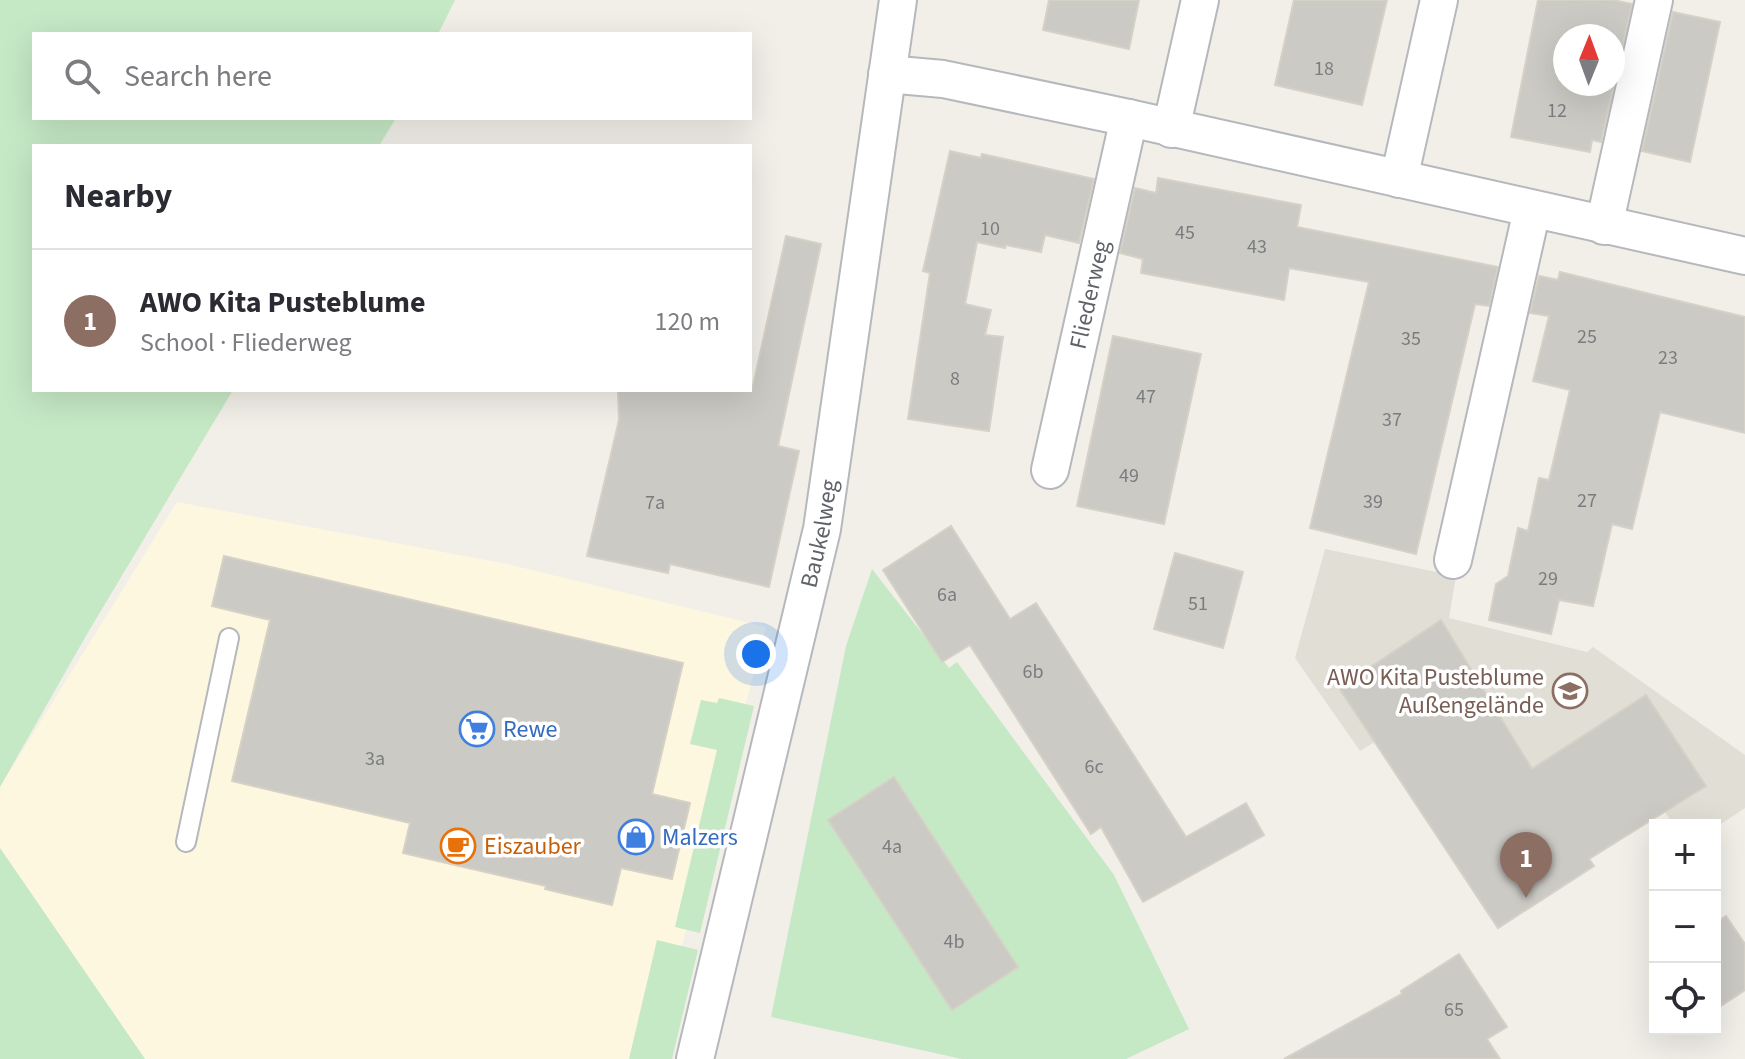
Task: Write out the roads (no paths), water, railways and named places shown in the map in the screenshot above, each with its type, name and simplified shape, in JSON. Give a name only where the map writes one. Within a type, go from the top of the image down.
[{"type":"street","name":"Baukelweg","points":[[695,1059],[822,529],[898,0]]},
{"type":"street","points":[[1171,129],[1200,0]]},
{"type":"street","points":[[1399,179],[1439,0]]},
{"type":"street","points":[[1604,226],[1654,0]]},
{"type":"street","points":[[887,74],[943,79],[1129,118],[1745,256]]},
{"type":"street","name":"Fliederweg","points":[[1050,470],[1129,118]]},
{"type":"street","points":[[1453,560],[1532,210]]},
{"type":"lane","points":[[186,842],[229,638]]},
{"type":"place","name":"AWO Kita Pusteblume Außengelände","points":[[1570,691]]},
{"type":"place","name":"Rewe","points":[[477,729]]},
{"type":"place","name":"Malzers","points":[[636,837]]},
{"type":"place","name":"Eiszauber","points":[[458,846]]},
{"type":"place","name":"AWO Kita Pusteblume","points":[[1526,898]]}]
